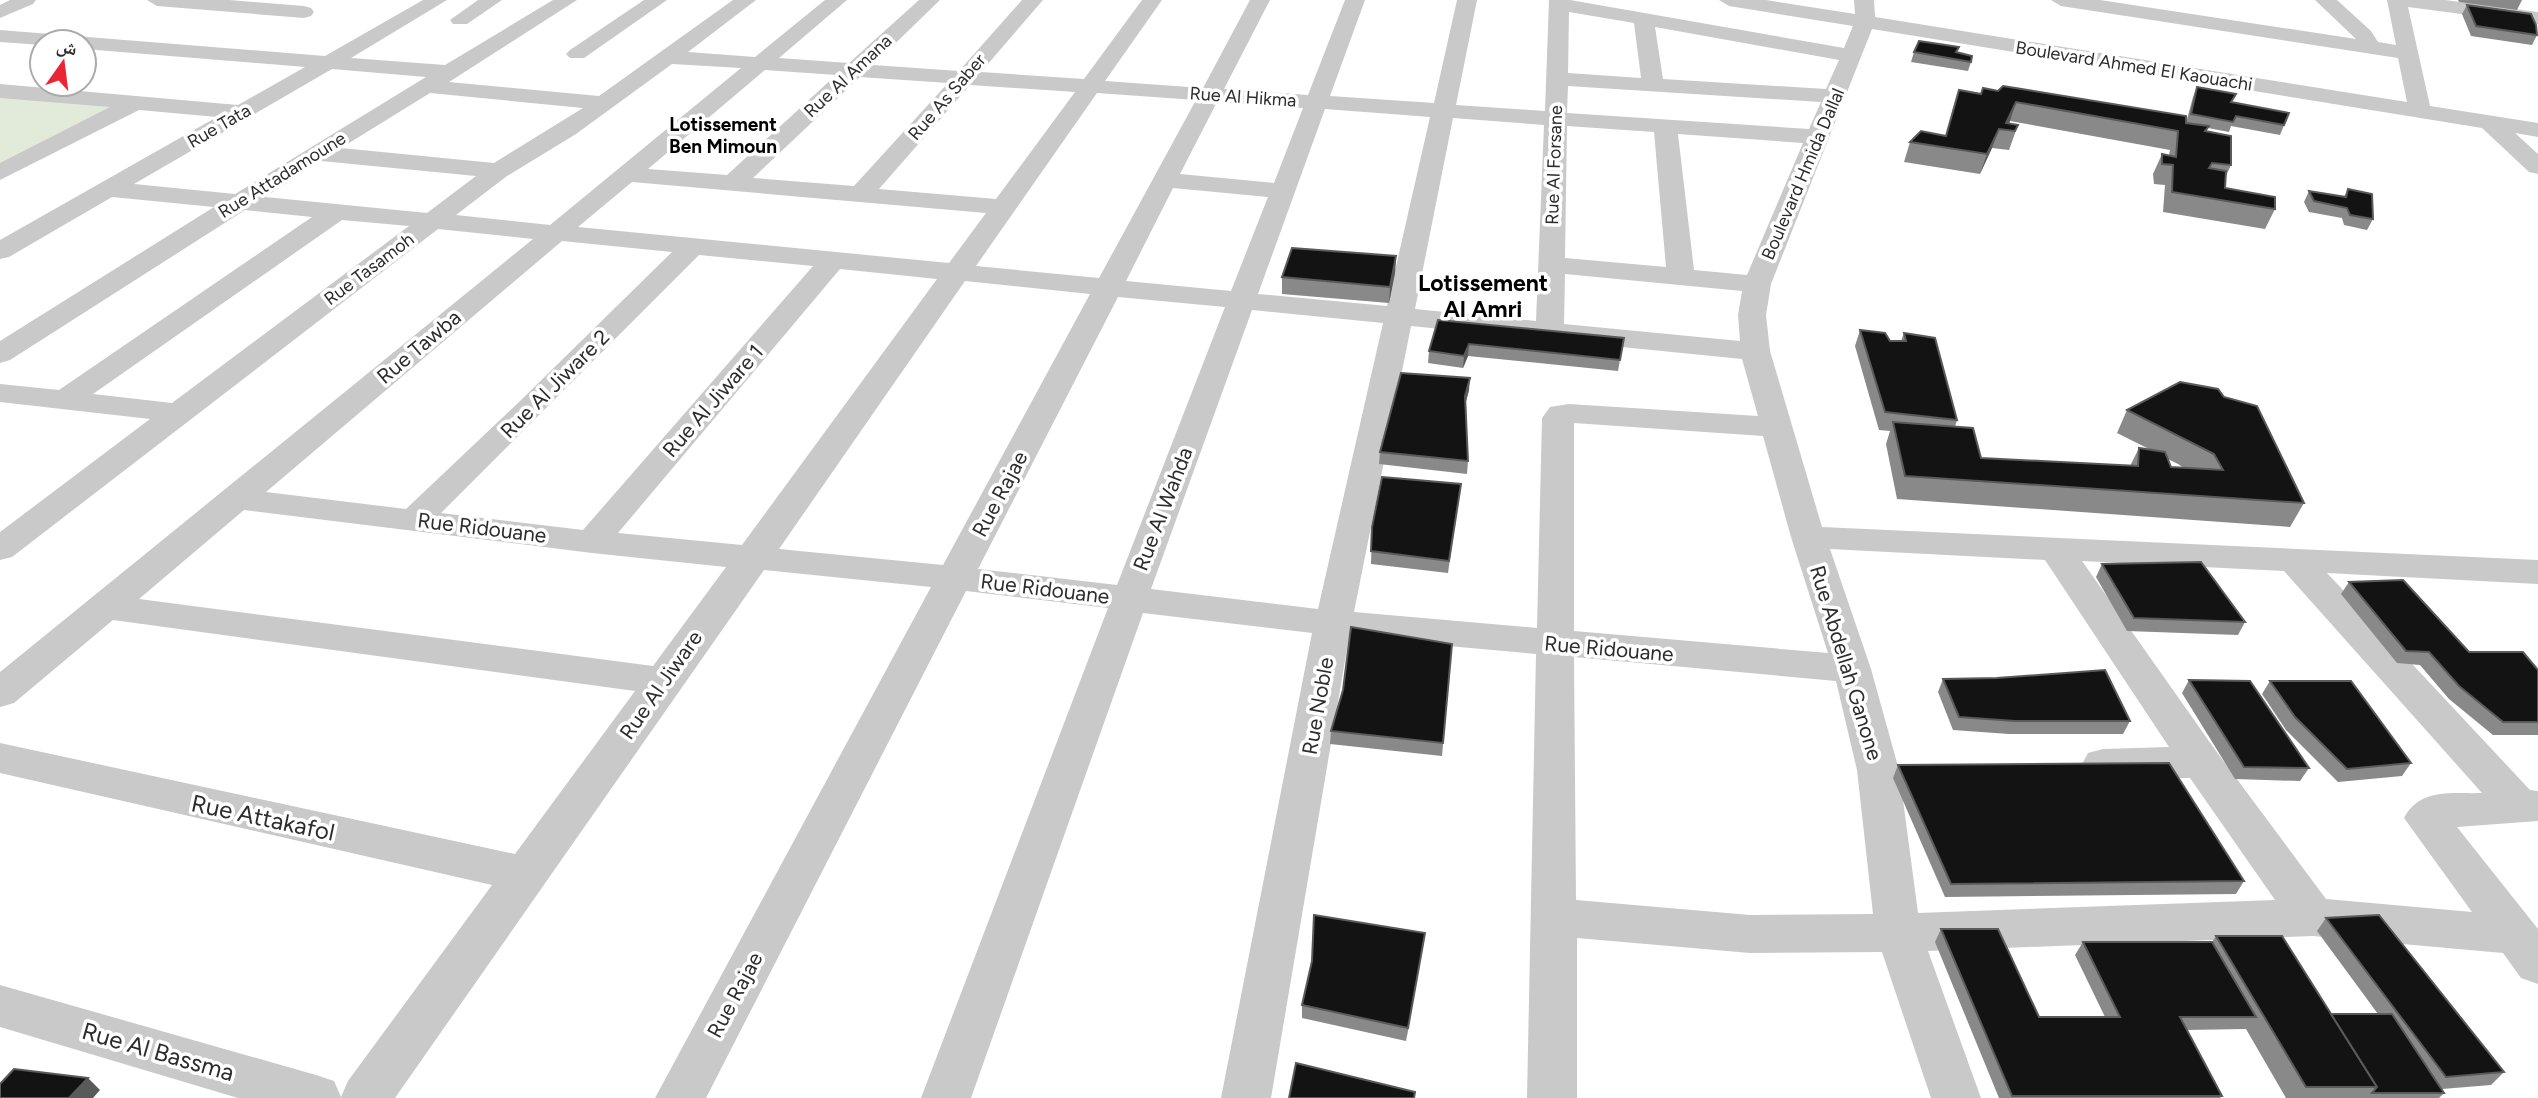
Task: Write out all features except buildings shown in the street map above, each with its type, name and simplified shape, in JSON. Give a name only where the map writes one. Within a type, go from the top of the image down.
[{"type":"street","points":[[0,12],[26,0]]},
{"type":"street","points":[[158,0],[304,12]]},
{"type":"street","points":[[221,54],[325,0]]},
{"type":"street","name":"Rue Tata","points":[[0,251],[437,0]]},
{"type":"street","points":[[460,20],[492,0]]},
{"type":"street","name":"Rue Attadamoune","points":[[0,354],[240,201],[567,0]]},
{"type":"street","points":[[608,58],[577,54],[657,0]]},
{"type":"street","name":"Rue Tasamoh","points":[[0,549],[498,171],[568,129],[652,61],[746,0]]},
{"type":"street","name":"Rue Tawba","points":[[0,693],[240,499],[555,232],[837,0]]},
{"type":"street","name":"Rue Al Amana","points":[[735,181],[930,0]]},
{"type":"street","name":"Rue As Saber","points":[[862,193],[1033,0]]},
{"type":"street","name":"Rue Al Jiware","points":[[366,1098],[1152,0]]},
{"type":"street","name":"Rue Rajae","points":[[680,1098],[1260,0]]},
{"type":"street","name":"Rue Al Wahda","points":[[946,1098],[1129,600],[1355,0]]},
{"type":"street","name":"Rue Noble","points":[[1246,1098],[1333,623],[1467,0]]},
{"type":"street","name":"Boulevard Ahmed El Kaouachi","points":[[1729,0],[1864,11],[2181,73],[2538,130]]},
{"type":"street","points":[[2061,0],[2132,6],[2266,32],[2408,53]]},
{"type":"street","points":[[2325,0],[2364,35],[2371,48]]},
{"type":"street","points":[[2420,111],[2398,0],[2538,18]]},
{"type":"street","points":[[1559,2],[1644,20],[1852,56]]},
{"type":"street","name":"Rue Al Forsane","points":[[1550,330],[1559,2]]},
{"type":"street","points":[[2132,6],[2152,32]]},
{"type":"street","points":[[2242,8],[2266,32]]},
{"type":"street","name":"Boulevard Hmida Dallal","points":[[1755,351],[1752,316],[1757,284],[1852,56],[1864,11]]},
{"type":"street","points":[[1644,20],[1653,85]]},
{"type":"street","points":[[2353,25],[2404,30]]},
{"type":"street","points":[[0,36],[28,38]]},
{"type":"street","points":[[98,44],[449,72]]},
{"type":"street","points":[[2166,53],[2181,73]]},
{"type":"street","name":"Rue Al Hikma","points":[[652,61],[759,64],[964,77],[1819,137]]},
{"type":"street","points":[[1557,79],[1835,96]]},
{"type":"street","points":[[426,86],[603,103]]},
{"type":"street","points":[[0,91],[243,112]]},
{"type":"street","points":[[0,173],[135,103]]},
{"type":"street","points":[[2489,122],[2538,167]]},
{"type":"street","points":[[1665,126],[1681,277]]},
{"type":"street","points":[[317,153],[498,171]]},
{"type":"street","points":[[0,154],[29,157]]},
{"type":"street","points":[[626,174],[735,181],[1003,206]]},
{"type":"street","points":[[1166,180],[1284,191]]},
{"type":"street","points":[[109,189],[1755,351]]},
{"type":"street","points":[[65,400],[339,210]]},
{"type":"street","name":"Rue Al Jiware 2","points":[[415,519],[530,410],[692,247]]},
{"type":"street","name":"Rue Al Jiware 1","points":[[592,542],[833,260]]},
{"type":"street","points":[[1551,265],[1757,284]]},
{"type":"street","name":"Rue Abdellah Ganone","points":[[1755,351],[1808,537],[1852,669],[1878,770],[1898,933],[1956,1098]]},
{"type":"street","points":[[0,393],[176,413]]},
{"type":"street","points":[[1552,1098],[1558,418],[1561,414],[1775,427]]},
{"type":"street","name":"Rue Ridouane","points":[[240,499],[592,542],[956,578],[1333,623],[1554,645],[1852,669]]},
{"type":"street","points":[[1808,537],[2538,572]]},
{"type":"street","points":[[2054,547],[2201,762],[2313,917]]},
{"type":"street","points":[[2293,559],[2528,806]]},
{"type":"street","points":[[108,607],[664,681]]},
{"type":"street","name":"Rue Attakafol","points":[[0,758],[527,875]]},
{"type":"street","points":[[2066,765],[2201,762]]},
{"type":"street","points":[[1878,770],[1918,769]]},
{"type":"street","points":[[2527,949],[2426,818],[2431,812],[2528,806]]},
{"type":"street","points":[[1555,917],[1751,934],[1898,933],[2313,917],[2527,949]]},
{"type":"street","name":"Rue Al Bassma","points":[[0,1006],[316,1098]]},
{"type":"green space","points":[[0,96],[113,106],[0,166]]},
{"type":"district","name":"Lotissement Ben Mimoun","points":[[723,135]]},
{"type":"district","name":"Lotissement Al Amri","points":[[1483,296]]}]
